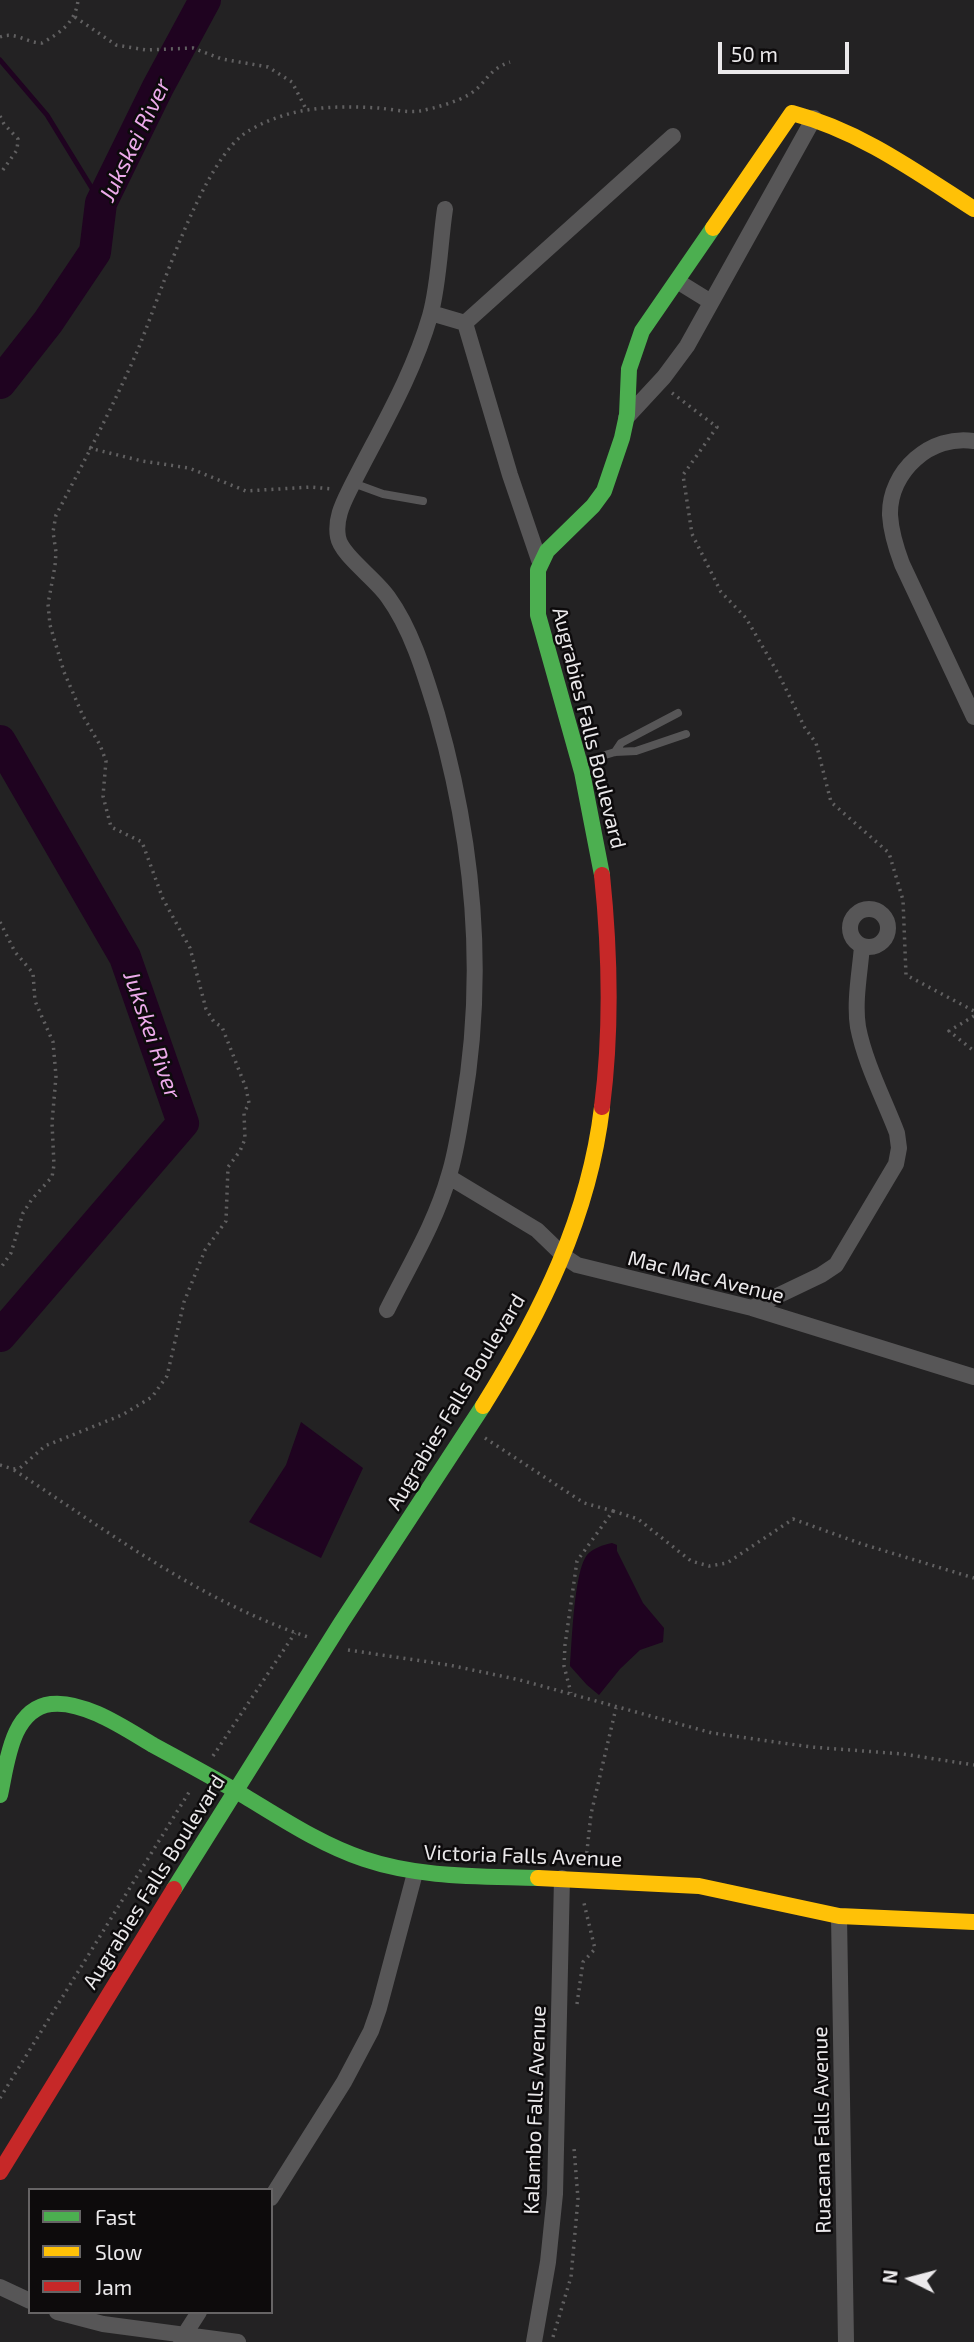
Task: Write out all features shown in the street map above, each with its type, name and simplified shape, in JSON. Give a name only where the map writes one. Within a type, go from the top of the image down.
[{"type":"street","points":[[539,560],[550,545],[592,508],[603,494],[626,418],[631,357],[642,331],[792,113],[814,118],[867,141],[974,209]]},
{"type":"street","points":[[626,418],[677,360],[814,118]]},
{"type":"street","points":[[465,323],[673,136]]},
{"type":"street","points":[[387,1310],[431,1222],[449,1177],[473,1039],[475,934],[465,832],[436,714],[402,622],[389,598],[342,548],[338,537],[340,509],[409,374],[431,313],[445,209]]},
{"type":"street","points":[[677,281],[711,302]]},
{"type":"street","points":[[431,313],[465,323]]},
{"type":"street","points":[[465,323],[510,475],[539,560]]},
{"type":"street","points":[[974,441],[942,441],[922,451],[906,469],[894,492],[890,513],[894,541],[902,564],[974,717]]},
{"type":"street","name":"Augrabies Falls Boulevard","points":[[0,2172],[235,1790],[469,1427],[527,1329],[565,1258],[577,1226],[595,1154],[603,1105],[610,1007],[610,962],[600,864],[579,762],[538,615],[536,594],[539,560]]},
{"type":"street","points":[[752,1308],[836,1265],[897,1164],[897,1133],[864,1049],[859,1028],[857,1012],[862,946]]},
{"type":"street","name":"Mac Mac Avenue","points":[[449,1177],[537,1230],[565,1258],[576,1265],[752,1308],[974,1377]]},
{"type":"street","name":"Victoria Falls Avenue","points":[[0,1795],[13,1741],[24,1719],[36,1708],[51,1704],[69,1704],[88,1710],[202,1771],[313,1837],[363,1859],[415,1873],[699,1886],[839,1916],[974,1922]]},
{"type":"street","points":[[273,2195],[344,2082],[371,2031],[415,1873]]},
{"type":"street","name":"Kalambo Falls Avenue","points":[[534,2342],[548,2262],[554,2204],[562,1878]]},
{"type":"street","name":"Ruacana Falls Avenue","points":[[839,1916],[846,2342]]},
{"type":"street","points":[[0,2287],[28,2300]]},
{"type":"street","points":[[65,2314],[103,2324],[182,2338],[238,2342]]},
{"type":"street","points":[[182,2338],[198,2314]]},
{"type":"lane","points":[[351,487],[423,500]]},
{"type":"lane","points":[[615,752],[621,743],[678,713]]},
{"type":"lane","points":[[579,762],[615,752],[636,751],[686,734]]},
{"type":"path","points":[[0,37],[12,34],[31,42],[42,43],[75,17],[78,0]]},
{"type":"path","points":[[75,17],[116,45],[146,50],[193,48],[222,59],[268,68],[292,82],[306,109]]},
{"type":"path","points":[[13,1469],[26,1464],[45,1446],[121,1415],[152,1397],[161,1387],[167,1376],[184,1302],[194,1276],[205,1250],[226,1221],[228,1167],[243,1144],[244,1113],[249,1103],[246,1088],[222,1027],[206,1009],[190,948],[163,899],[142,842],[111,827],[103,796],[106,761],[64,672],[50,625],[48,604],[55,566],[53,532],[56,515],[136,354],[205,183],[226,152],[247,131],[275,118],[306,109],[338,105],[416,112],[468,95],[492,70],[510,62]]},
{"type":"path","points":[[0,116],[18,139],[19,145],[0,174]]},
{"type":"path","points":[[659,382],[716,427],[683,475],[692,534],[721,592],[746,618],[779,675],[805,728],[816,743],[831,802],[889,853],[903,900],[906,975],[974,1014],[948,1031],[974,1051]]},
{"type":"path","points":[[89,448],[142,461],[189,468],[246,491],[351,487]]},
{"type":"path","points":[[0,922],[15,952],[33,973],[35,1001],[53,1042],[56,1067],[52,1177],[23,1213],[11,1253],[0,1269]]},
{"type":"path","points":[[469,1427],[584,1503],[638,1519],[691,1561],[709,1566],[727,1563],[793,1519],[862,1544],[974,1578]]},
{"type":"path","points":[[0,1465],[13,1469],[174,1575],[242,1612],[295,1633],[363,1653],[492,1674],[571,1693],[616,1708],[712,1733],[811,1747],[903,1754],[974,1765]]},
{"type":"path","points":[[571,1693],[564,1666],[577,1561],[613,1511]]},
{"type":"path","points":[[0,2098],[202,1771],[295,1633]]},
{"type":"path","points":[[585,1867],[591,1814],[616,1708]]},
{"type":"path","points":[[577,2005],[583,1962],[595,1949],[582,1893]]},
{"type":"path","points":[[551,2342],[571,2277],[578,2199],[573,2139]]},
{"type":"shaded area","points":[[301,1422],[363,1468],[321,1558],[249,1522],[286,1465]]},
{"type":"shaded area","points":[[612,1543],[617,1545],[617,1551],[643,1603],[664,1628],[663,1642],[640,1650],[599,1695],[570,1666],[573,1625],[576,1591],[583,1563],[592,1550]]},
{"type":"waterway","name":"Jukskei River","points":[[0,383],[48,322],[95,252],[101,203],[158,87],[205,0]]},
{"type":"waterway","points":[[0,60],[47,115],[101,203]]},
{"type":"waterway","name":"Jukskei River","points":[[0,741],[125,957],[183,1123],[0,1336]]},
{"type":"traffic: fast","points":[[602,875],[582,772],[538,615],[538,570],[547,551],[593,506],[604,491],[622,438],[627,415],[629,369],[642,331],[713,228]]},
{"type":"traffic: fast","points":[[174,1889],[341,1623],[483,1406]]},
{"type":"traffic: fast","points":[[0,1795],[13,1740],[27,1716],[38,1708],[51,1704],[77,1706],[118,1724],[333,1847],[364,1859],[428,1873],[538,1878]]},
{"type":"traffic: slow","points":[[713,228],[792,113],[864,141],[974,209]]},
{"type":"traffic: slow","points":[[483,1406],[524,1336],[559,1263],[586,1187],[596,1148],[602,1107]]},
{"type":"traffic: slow","points":[[538,1878],[699,1886],[839,1916],[974,1922]]},
{"type":"traffic: jam","points":[[602,875],[609,991],[602,1107]]},
{"type":"traffic: jam","points":[[0,2172],[174,1889]]}]
